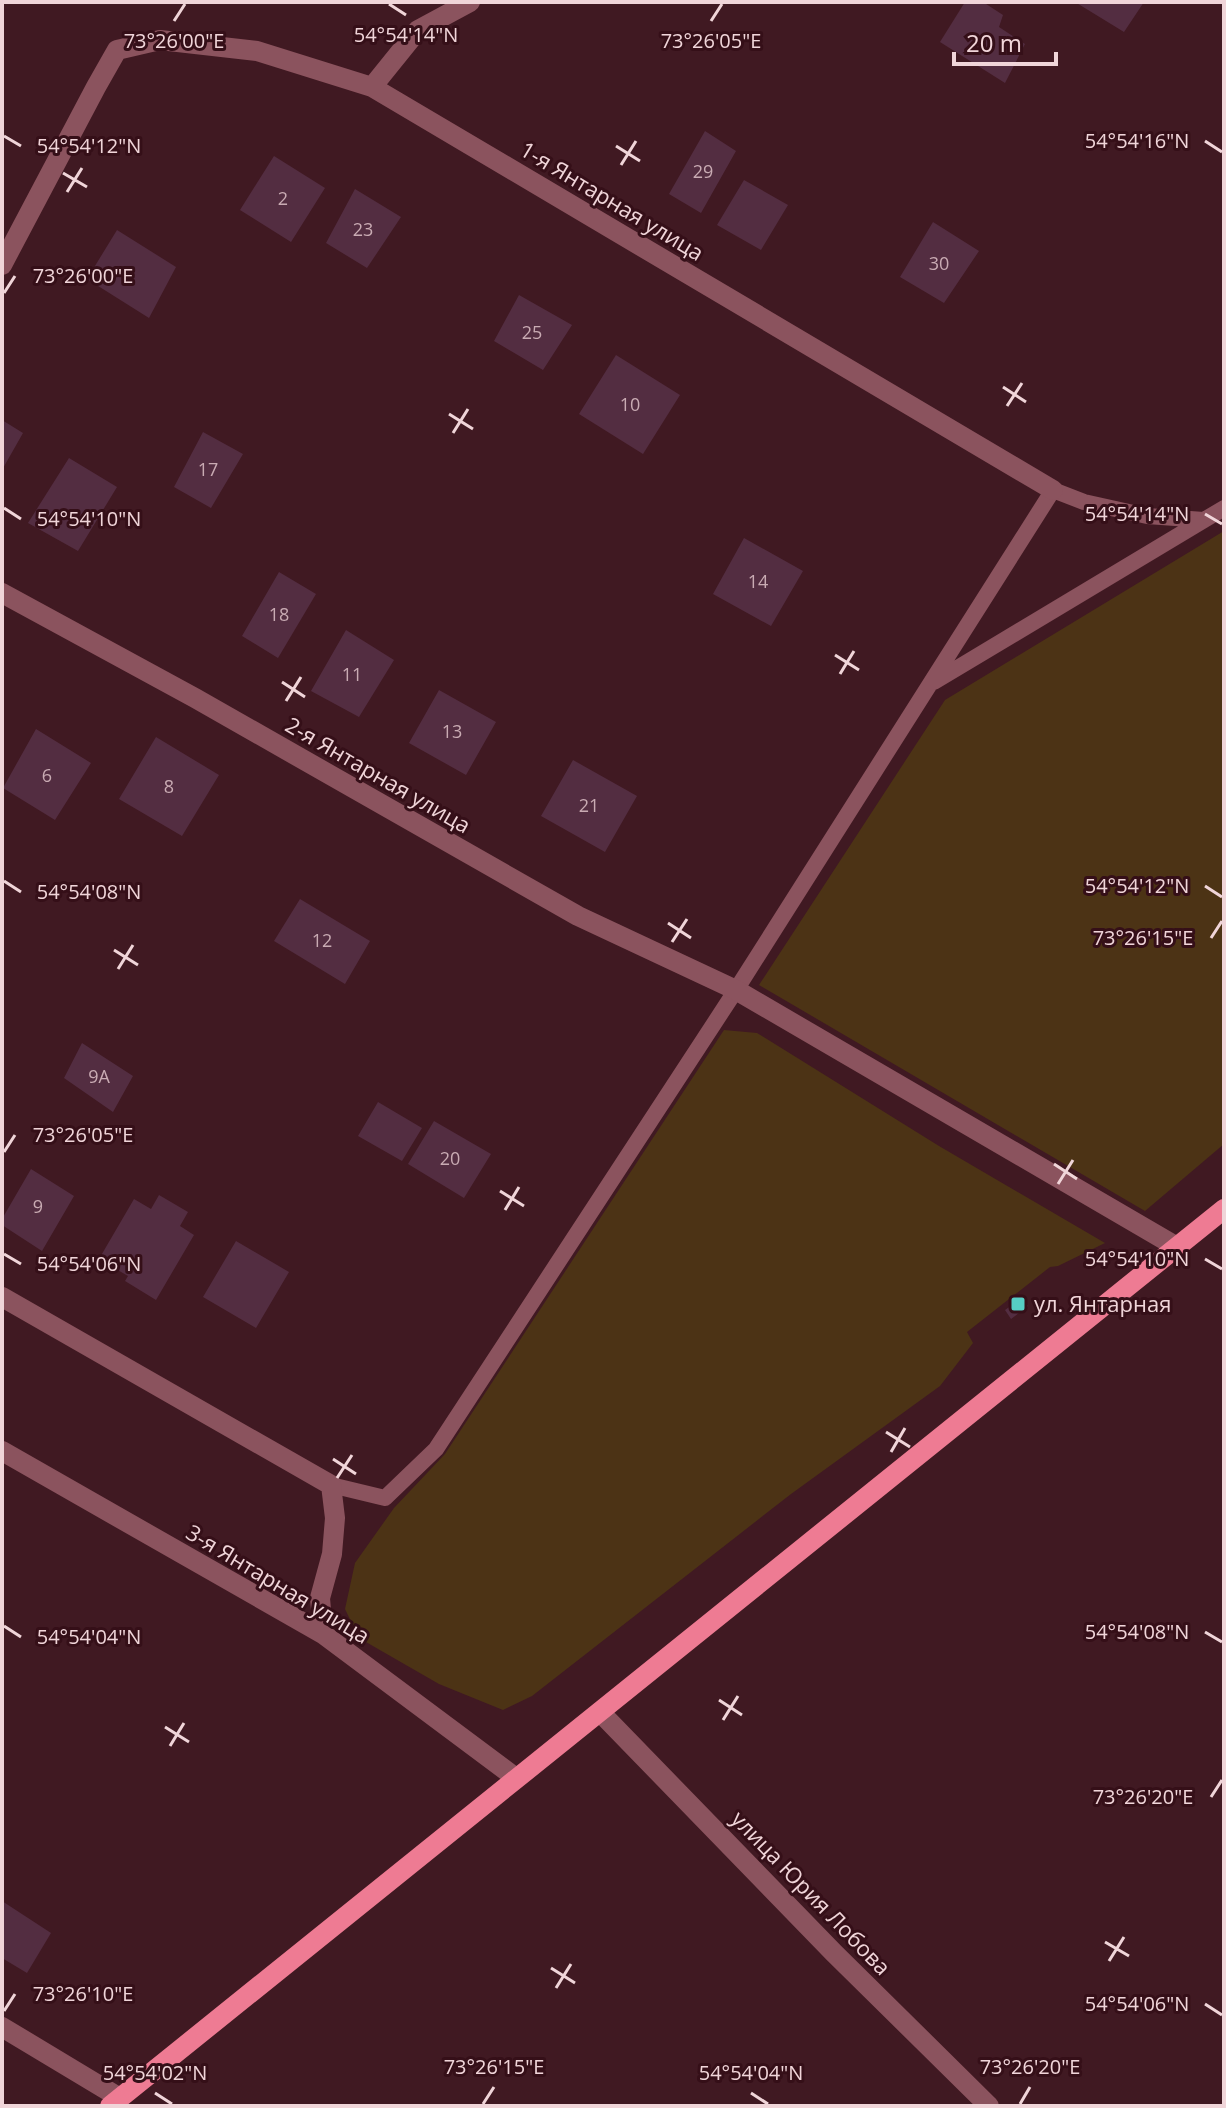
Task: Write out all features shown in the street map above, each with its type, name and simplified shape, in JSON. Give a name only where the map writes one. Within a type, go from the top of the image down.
[{"type":"main road","points":[[115,2102],[1224,1209]]},
{"type":"street","points":[[372,87],[418,30],[470,2]]},
{"type":"street","name":"1-я Янтарная улица","points":[[2,265],[117,50],[160,40],[257,51],[372,87],[1053,490]]},
{"type":"street","name":"2-я Янтарная улица","points":[[2,593],[195,698],[578,916],[736,990],[1177,1247]]},
{"type":"street","points":[[2,1297],[331,1485],[335,1518],[332,1554],[320,1598],[323,1634]]},
{"type":"street","name":"3-я Янтарная улица","points":[[2,1451],[323,1634],[516,1778]]},
{"type":"street","name":"улица Юрия Лобова","points":[[600,1712],[834,1953],[989,2106]]},
{"type":"street","points":[[2,2027],[115,2102]]},
{"type":"lane","points":[[331,1485],[385,1498],[436,1449],[736,990],[1053,490],[1084,502],[1147,516],[1204,520]]},
{"type":"lane","points":[[929,685],[1224,508]]},
{"type":"shaded area","points":[[1224,531],[1224,1144],[1145,1211],[759,985],[945,700]]},
{"type":"shaded area","points":[[724,1030],[757,1033],[939,1146],[1105,1243],[1050,1267],[967,1332],[973,1343],[940,1386],[791,1494],[532,1696],[503,1710],[439,1684],[359,1638],[345,1609],[355,1563],[394,1508],[445,1454]]},
{"type":"building","points":[[965,2],[983,2],[1003,15],[999,27],[1025,44],[1005,83],[940,42]]},
{"type":"building","points":[[1075,2],[1144,2],[1124,32]]},
{"type":"building","points":[[705,131],[736,151],[701,213],[669,194]]},
{"type":"building","points":[[274,156],[325,188],[291,242],[240,210]]},
{"type":"building","points":[[744,180],[788,205],[761,250],[717,225]]},
{"type":"building","points":[[355,189],[401,217],[367,268],[326,243]]},
{"type":"building","points":[[933,222],[979,251],[944,303],[900,277]]},
{"type":"building","points":[[117,230],[176,267],[149,318],[87,279]]},
{"type":"building","points":[[519,295],[572,325],[543,370],[494,341]]},
{"type":"building","points":[[616,355],[680,395],[643,454],[579,414]]},
{"type":"building","points":[[2,420],[23,433],[2,470]]},
{"type":"building","points":[[203,432],[243,454],[211,508],[174,487]]},
{"type":"building","points":[[69,458],[117,487],[78,551],[28,523]]},
{"type":"building","points":[[744,538],[803,571],[771,626],[713,594]]},
{"type":"building","points":[[279,572],[316,594],[278,658],[242,636]]},
{"type":"building","points":[[346,630],[394,660],[359,717],[311,691]]},
{"type":"building","points":[[439,690],[496,722],[466,775],[409,743]]},
{"type":"building","points":[[36,729],[91,763],[55,820],[3,788]]},
{"type":"building","points":[[156,737],[219,775],[182,836],[119,799]]},
{"type":"building","points":[[573,760],[637,796],[605,852],[541,816]]},
{"type":"building","points":[[300,899],[370,941],[345,984],[274,941]]},
{"type":"building","points":[[82,1043],[133,1076],[113,1112],[64,1078]]},
{"type":"building","points":[[378,1102],[422,1128],[402,1161],[358,1136]]},
{"type":"building","points":[[434,1121],[491,1154],[464,1198],[408,1164]]},
{"type":"building","points":[[31,1169],[74,1196],[42,1251],[2,1225],[2,1219]]},
{"type":"building","points":[[159,1195],[188,1212],[180,1226],[194,1235],[156,1300],[125,1281],[128,1276],[99,1259],[134,1199],[151,1209]]},
{"type":"building","points":[[236,1241],[289,1272],[256,1328],[203,1297]]},
{"type":"building","points":[[1022,1298],[1028,1306],[1011,1319],[1005,1310]]},
{"type":"building","points":[[2,1901],[51,1933],[27,1973],[2,1958]]},
{"type":"place","name":"ул. Янтарная","points":[[1018,1304]]}]
